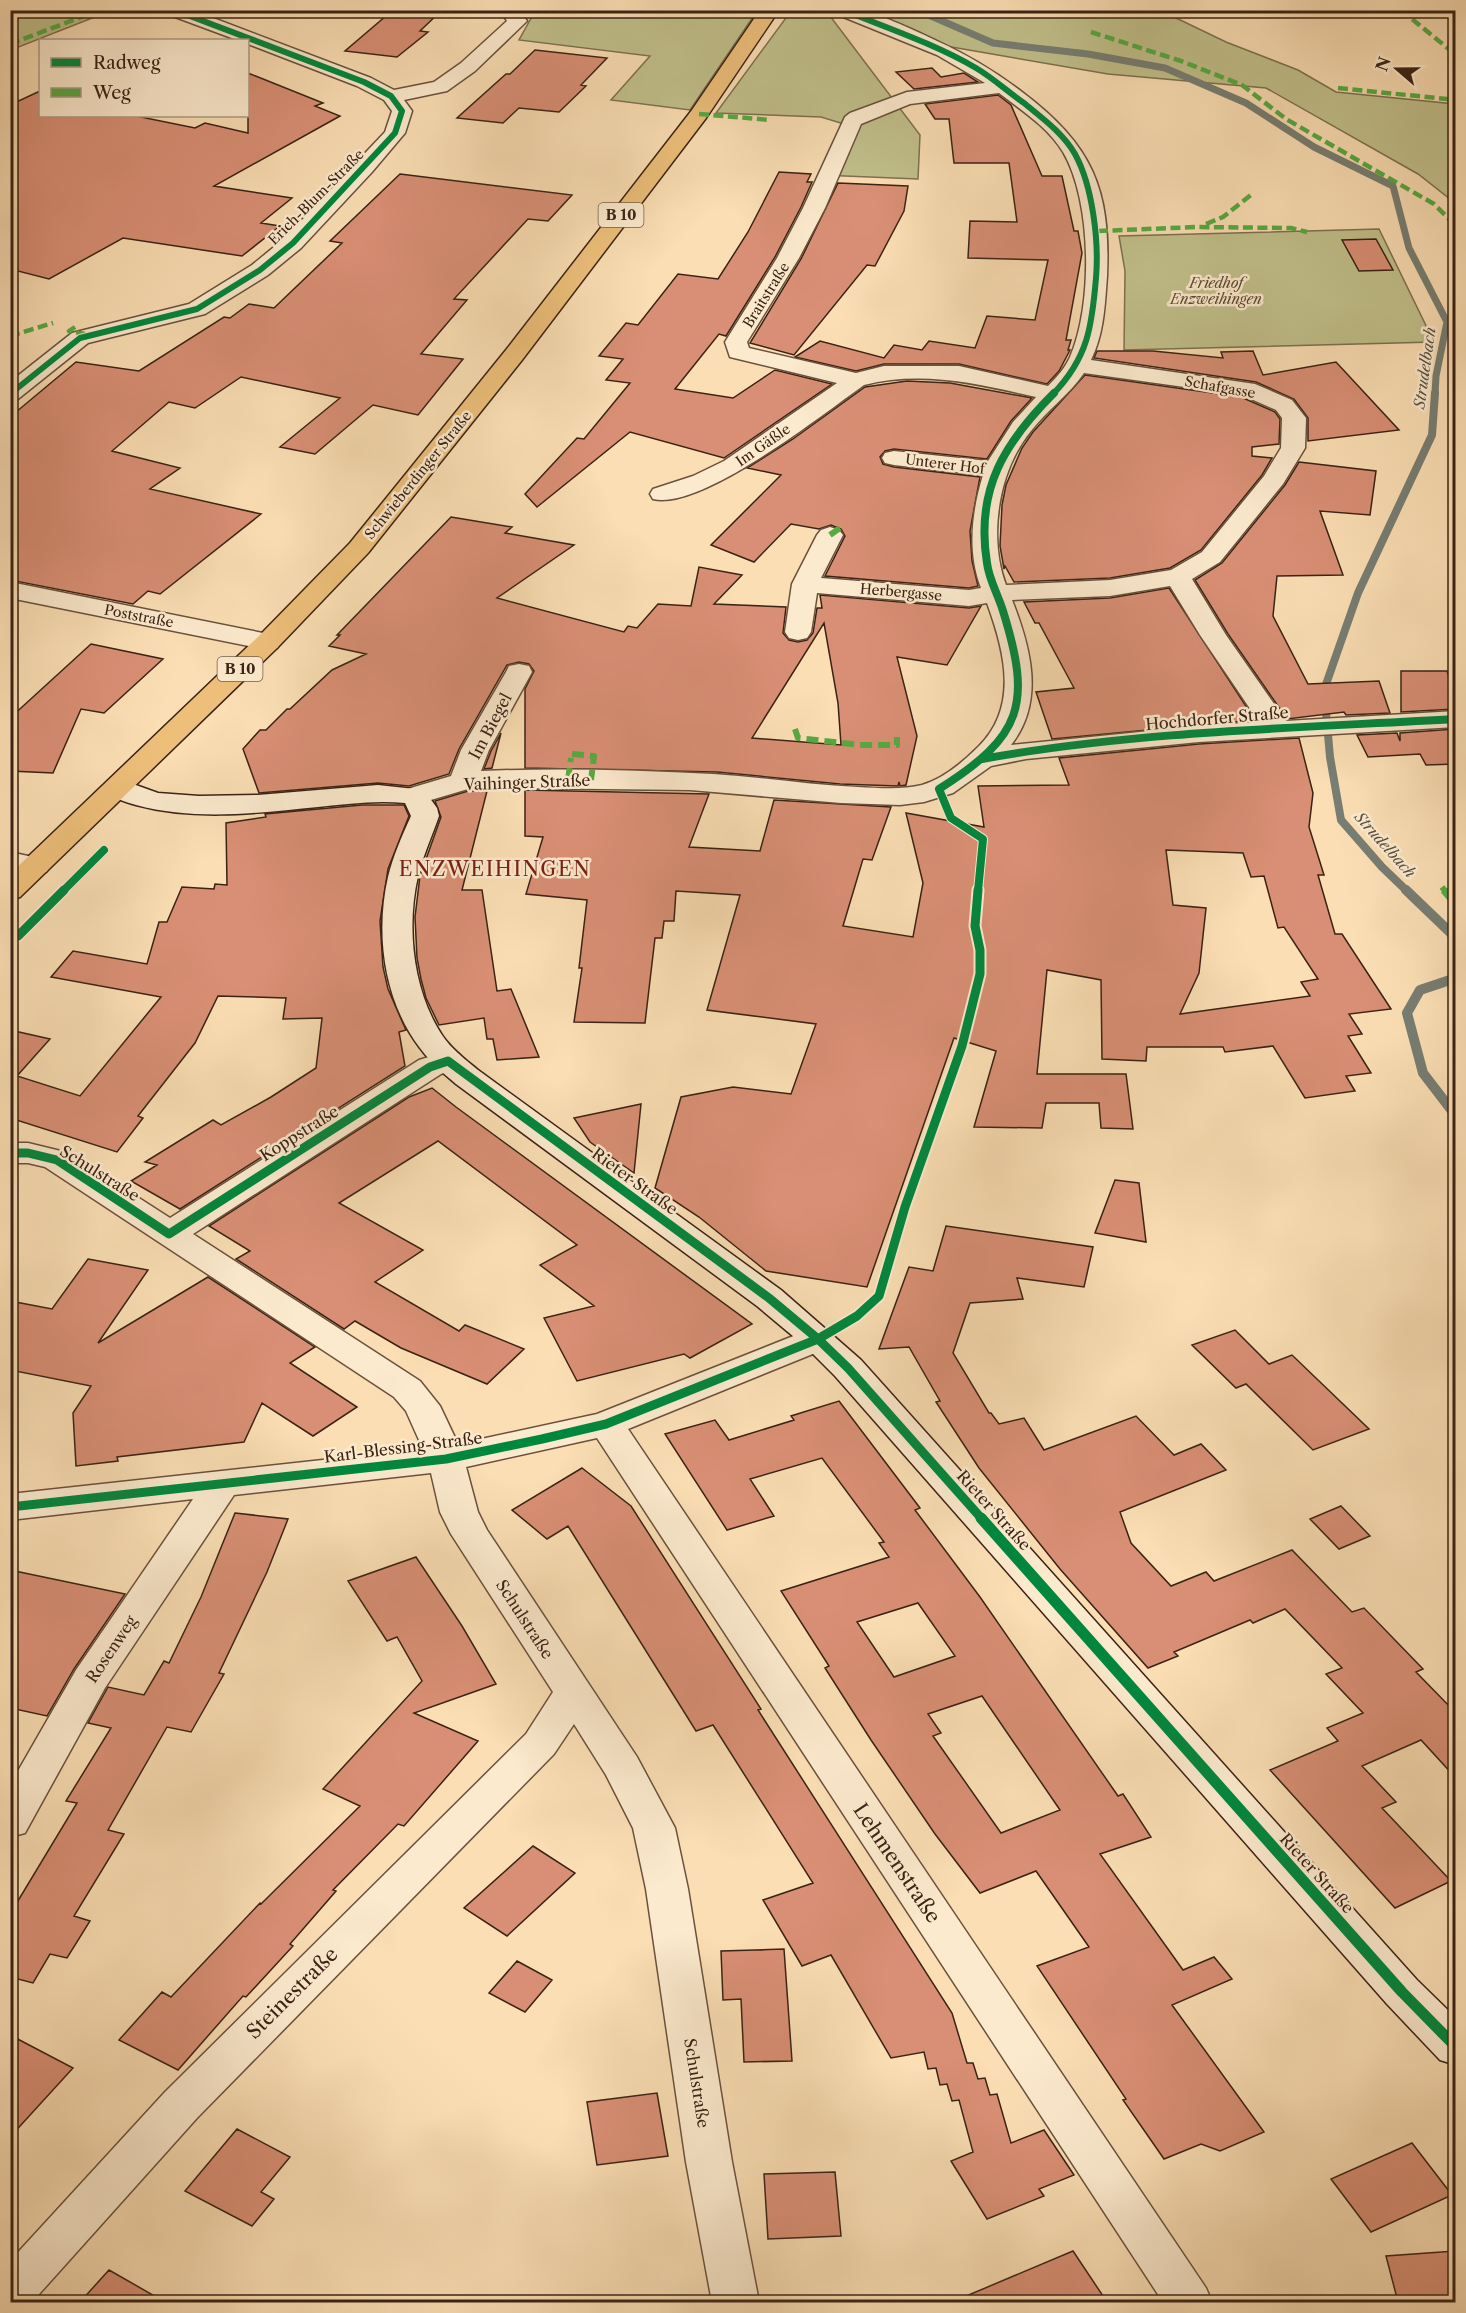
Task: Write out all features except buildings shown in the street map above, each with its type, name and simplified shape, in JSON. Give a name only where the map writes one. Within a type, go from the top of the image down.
[{"type":"main road","name":"Schwieberdinger Straße","points":[[10,891],[23,863],[120,788],[268,642],[359,548],[472,408],[699,114],[770,10]]},
{"type":"street","points":[[174,10],[234,22],[391,96],[440,87],[468,67],[518,21],[513,16]]},
{"type":"street","name":"Vaihinger Straße","points":[[120,788],[138,798],[151,801],[207,805],[246,805],[379,792],[414,796],[463,782],[692,781],[910,797],[939,789],[967,772],[1001,739],[1017,710],[1018,687],[1014,652],[998,593],[989,575],[984,537],[995,470],[1012,439],[1077,365],[1088,340],[1098,246],[1096,221],[1081,166],[1073,151],[1049,123],[972,66],[843,10]]},
{"type":"street","name":"Braitstraße","points":[[1003,87],[907,98],[852,121],[794,248],[736,342],[738,352],[753,357],[856,380],[884,373],[959,373],[1053,394]]},
{"type":"street","name":"Erich-Blum-Straße","points":[[10,394],[80,338],[197,309],[260,270],[293,243],[395,133],[402,111],[391,96]]},
{"type":"street","name":"Schafgasse","points":[[998,593],[1110,588],[1178,577],[1211,556],[1274,479],[1293,448],[1294,418],[1284,405],[1247,389],[1077,365]]},
{"type":"street","name":"Im Gäßle","points":[[662,494],[702,481],[733,466],[856,380]]},
{"type":"street","name":"Unterer Hof","points":[[894,458],[995,470]]},
{"type":"street","points":[[798,632],[805,584],[830,535]]},
{"type":"street","points":[[1178,577],[1240,677],[1277,728]]},
{"type":"street","name":"Herbergasse","points":[[805,584],[969,598],[998,593]]},
{"type":"street","name":"Poststraße","points":[[10,590],[268,642]]},
{"type":"street","name":"Im Biegel","points":[[463,782],[475,750],[519,672]]},
{"type":"street","name":"Hochdorfer Straße","points":[[982,759],[1026,751],[1277,728],[1455,719]]},
{"type":"street","name":"Rieter Straße","points":[[414,796],[423,808],[425,816],[403,878],[398,943],[402,970],[413,1011],[428,1040],[448,1060],[493,1096],[769,1298],[818,1339],[888,1411],[957,1492],[1402,1992],[1455,2047]]},
{"type":"street","name":"Koppstraße","points":[[169,1234],[420,1074],[448,1060]]},
{"type":"street","name":"Schulstraße","points":[[10,1153],[28,1153],[57,1160],[407,1389],[422,1406],[446,1459],[459,1512],[470,1534],[623,1768],[654,1828],[668,1889],[709,2162],[736,2302]]},
{"type":"street","name":"Karl-Blessing-Straße","points":[[10,1507],[446,1459],[606,1424],[818,1339]]},
{"type":"street","name":"Lehmenstraße","points":[[606,1424],[1188,2302]]},
{"type":"street","name":"Rosenweg","points":[[10,1822],[90,1680],[223,1483]]},
{"type":"street","name":"Steinestraße","points":[[10,2294],[181,2105],[540,1744],[573,1693]]},
{"type":"green space","points":[[23,11],[110,11],[11,50],[11,16]]},
{"type":"green space","points":[[535,11],[757,11],[690,110],[611,100],[650,56],[519,40]]},
{"type":"green space","points":[[791,11],[827,12],[920,135],[918,179],[821,175],[844,124],[821,117],[716,113]]},
{"type":"green space","points":[[870,11],[1151,11],[1172,16],[1226,42],[1298,70],[1336,92],[1455,104],[1455,203],[1418,174],[1266,88],[1108,74],[940,45],[874,16]]},
{"type":"green space","name":"Friedhof Enzweihingen","points":[[1379,229],[1434,342],[1124,350],[1125,271],[1119,236]]},
{"type":"waterway","name":"Strudelbach","points":[[917,10],[993,43],[1088,54],[1165,68],[1246,103],[1314,147],[1393,186],[1409,248],[1447,322],[1436,376],[1435,394]]},
{"type":"waterway","name":"Strudelbach","points":[[1407,891],[1382,867],[1341,820],[1330,757],[1324,690],[1358,593],[1432,435],[1435,393]]},
{"type":"waterway","name":"Strudelbach","points":[[1406,890],[1456,938]]},
{"type":"waterway","points":[[1456,978],[1420,990],[1407,1013],[1423,1073],[1456,1116]]},
{"type":"marked path","points":[[10,44],[100,10]]},
{"type":"marked path","points":[[1401,10],[1456,55]]},
{"type":"marked path","points":[[1091,32],[1181,61],[1242,85],[1286,119],[1434,204],[1456,226]]},
{"type":"marked path","points":[[1338,88],[1456,100]]},
{"type":"marked path","points":[[699,114],[771,120]]},
{"type":"marked path","points":[[1206,224],[1223,217],[1252,194]]},
{"type":"marked path","points":[[1098,231],[1197,227],[1291,228],[1307,232]]},
{"type":"marked path","points":[[10,336],[53,323]]},
{"type":"marked path","points":[[75,327],[69,331],[85,334]]},
{"type":"marked path","points":[[830,535],[840,528]]},
{"type":"marked path","points":[[795,729],[798,738],[860,745],[897,745],[897,737]]},
{"type":"marked path","points":[[572,754],[594,756],[591,780]]},
{"type":"marked path","points":[[568,780],[571,758]]},
{"type":"marked path","points":[[1442,887],[1456,904]]},
{"type":"cycle path","points":[[10,394],[80,338],[197,309],[260,270],[293,243],[395,133],[402,111],[391,96],[364,82],[174,10]]},
{"type":"cycle path","points":[[10,1507],[446,1459],[606,1424],[818,1339],[857,1316],[879,1296],[905,1207],[962,1046],[980,974],[980,950],[975,926],[983,839],[951,818],[939,789],[974,765],[997,745],[1013,722],[1019,697],[1018,671],[1013,644],[989,574],[986,557],[985,531],[991,490],[999,463],[1012,440],[1029,418],[1059,388],[1082,356],[1091,322],[1097,240],[1084,177],[1079,164],[1068,144],[1050,125],[984,73],[970,65],[924,43],[843,10]]},
{"type":"cycle path","points":[[982,759],[1026,751],[1199,734],[1456,719]]},
{"type":"cycle path","points":[[10,935],[18,936],[104,850]]},
{"type":"cycle path","points":[[10,1153],[28,1153],[57,1160],[169,1234],[430,1067],[448,1061],[769,1298],[818,1339],[848,1368],[1402,1992],[1456,2047]]},
{"type":"district","name":"ENZWEIHINGEN","points":[[495,869]]}]
